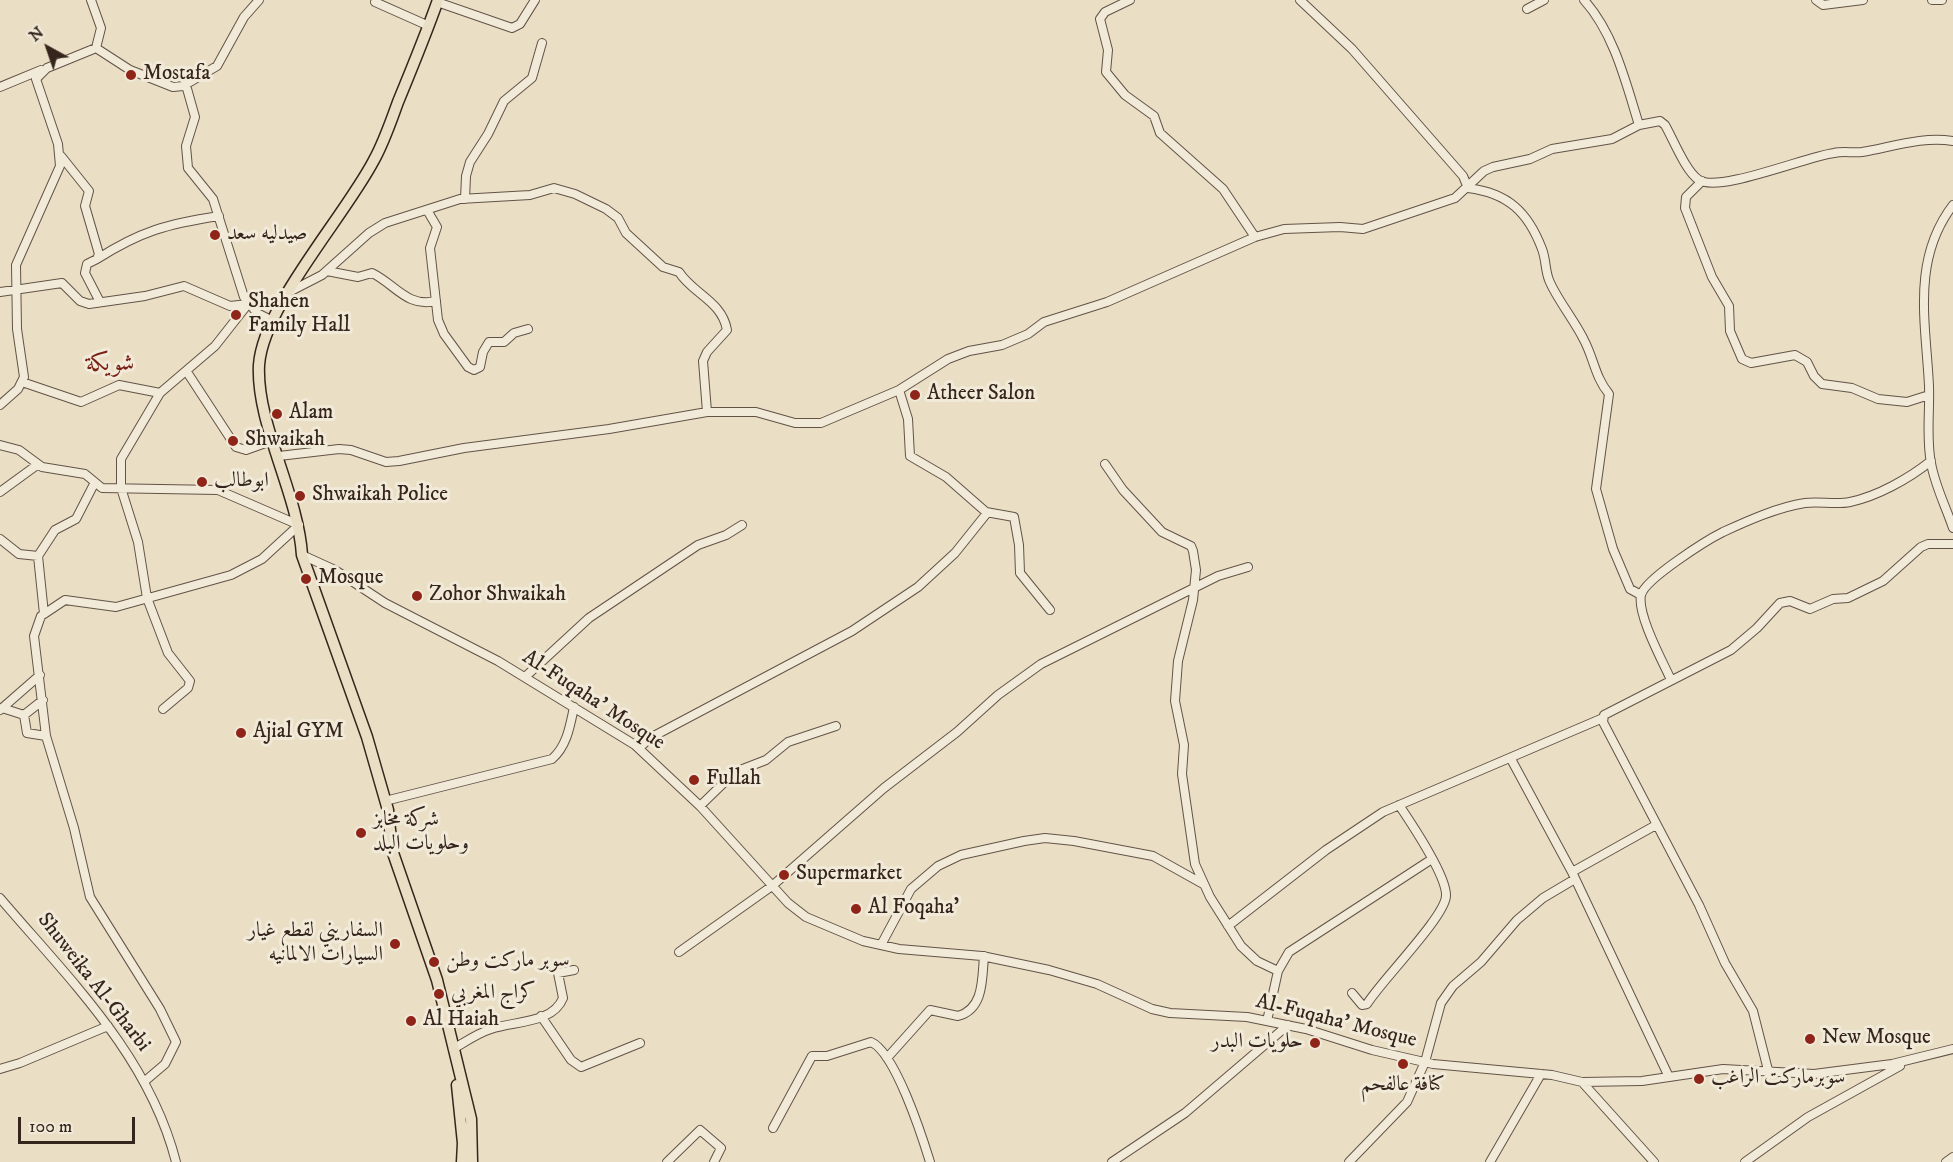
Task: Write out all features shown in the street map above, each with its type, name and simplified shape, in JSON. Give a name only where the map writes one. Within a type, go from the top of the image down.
[{"type":"main road","points":[[438,1],[375,160],[289,292],[273,321],[263,345],[259,373],[274,440],[299,525],[302,555],[367,737],[385,801],[392,850],[437,980],[471,1119],[472,1162]]},
{"type":"main road","points":[[453,1049],[463,1143],[462,1162]]},
{"type":"street","points":[[92,0],[101,28],[96,48]]},
{"type":"street","points":[[0,87],[96,48],[103,50],[121,66],[166,85],[173,87],[186,85],[216,66],[244,16],[259,0]]},
{"type":"street","points":[[438,1],[512,28],[520,24],[535,0]]},
{"type":"street","points":[[1130,0],[1105,12],[1100,19],[1107,50],[1106,72],[1125,95],[1154,116],[1160,133],[1223,189],[1255,237]]},
{"type":"street","points":[[1300,0],[1352,49],[1463,176],[1468,188]]},
{"type":"street","points":[[1527,9],[1544,0]]},
{"type":"street","points":[[1584,0],[1596,17],[1614,52],[1639,125]]},
{"type":"street","points":[[1816,0],[1823,5],[1863,0]]},
{"type":"street","points":[[1932,0],[1942,0]]},
{"type":"street","points":[[375,2],[429,26]]},
{"type":"street","points":[[465,198],[466,176],[470,162],[488,134],[504,101],[532,78],[542,43]]},
{"type":"street","points":[[47,68],[36,79],[37,86],[43,95],[60,156],[89,191],[85,206],[99,254],[97,259]]},
{"type":"street","points":[[186,85],[195,117],[186,146],[186,164],[213,199],[241,291],[248,304],[257,313],[273,321]]},
{"type":"street","points":[[279,456],[339,449],[351,450],[373,459],[399,461],[455,449],[609,429],[707,412],[756,412],[795,423],[820,423],[899,390],[948,359],[969,351],[1002,345],[1028,334],[1044,322],[1107,302],[1255,237],[1284,229],[1340,227],[1363,229],[1436,206],[1468,188],[1484,171],[1493,166],[1530,159],[1552,149],[1612,139],[1639,125],[1660,121],[1665,125],[1688,167],[1702,181]]},
{"type":"street","points":[[1929,395],[1906,402],[1878,399],[1852,388],[1822,384],[1814,376],[1807,362],[1795,355],[1750,363],[1742,359],[1730,331],[1729,306],[1712,277],[1686,208],[1686,197],[1702,181],[1748,176],[1834,153],[1859,152],[1907,142],[1953,141]]},
{"type":"street","points":[[0,405],[24,377],[17,329],[16,265],[20,251],[56,177],[60,156]]},
{"type":"street","points":[[289,292],[327,271],[375,228],[465,198],[530,195],[554,188],[592,201],[618,218],[626,233],[663,267],[679,272],[685,282],[709,298],[726,326],[725,335],[707,352],[703,361],[707,412]]},
{"type":"street","points":[[1468,188],[1494,195],[1523,212],[1542,249],[1552,287],[1584,338],[1596,373],[1610,394],[1596,489],[1612,549],[1630,588],[1641,595],[1648,629],[1671,680]]},
{"type":"street","points":[[1953,205],[1933,241],[1923,284],[1931,461],[1953,528]]},
{"type":"street","points":[[428,210],[437,226],[430,248],[438,320],[444,334],[471,369],[481,366],[483,352],[488,343],[504,342],[514,333],[528,329]]},
{"type":"street","points":[[100,302],[85,273],[87,264],[151,229],[219,216]]},
{"type":"street","points":[[327,271],[358,277],[372,273],[408,299],[425,303],[436,301]]},
{"type":"street","points":[[0,292],[16,292],[62,283],[80,301],[89,304],[145,296],[184,286],[230,306],[248,304]]},
{"type":"street","points":[[163,709],[188,688],[190,681],[168,653],[147,598],[138,542],[121,488],[121,459],[160,393],[187,372],[221,340],[248,304]]},
{"type":"street","points":[[187,372],[236,447],[246,450],[274,440]]},
{"type":"street","points":[[22,382],[81,402],[119,385],[160,393]]},
{"type":"street","points":[[899,390],[908,419],[909,451],[912,458],[946,477],[987,513],[1014,517],[1020,573],[1050,610]]},
{"type":"street","points":[[0,446],[19,450],[37,465],[85,474],[94,484],[102,488],[218,490],[299,525],[262,559],[231,575],[116,607],[65,600],[44,614]]},
{"type":"street","points":[[1641,595],[1653,579],[1721,533],[1803,503],[1849,502],[1859,499],[1898,483],[1931,461]]},
{"type":"street","points":[[1105,464],[1123,490],[1162,532],[1191,546],[1195,558],[1194,588],[1191,613],[1178,662],[1175,701],[1184,745],[1182,774],[1195,864],[1228,926],[1256,961],[1278,971]]},
{"type":"street","points":[[0,492],[37,465]]},
{"type":"street","points":[[94,484],[76,519],[55,530],[38,556],[44,614],[34,636],[46,736],[74,828],[90,897],[160,1009],[176,1042],[165,1064],[144,1081]]},
{"type":"street","points":[[639,748],[650,738],[852,631],[918,587],[955,553],[987,513]]},
{"type":"street","points":[[525,677],[589,618],[698,545],[726,535],[742,525]]},
{"type":"street","points":[[0,539],[19,554],[38,556]]},
{"type":"street","points":[[1228,926],[1359,827],[1399,806],[1603,718],[1607,711],[1731,650],[1757,628],[1780,603],[1790,601],[1810,609],[1833,599],[1848,598],[1883,580],[1921,547],[1928,544],[1953,544]]},
{"type":"street","name":"Al-Fuqaha' Mosque","points":[[302,555],[336,570],[385,603],[525,677],[639,748],[700,806],[772,886],[806,917],[833,930],[880,945],[899,949],[984,956],[1097,984],[1152,1009],[1170,1013],[1247,1017],[1287,1025],[1372,1050],[1425,1062],[1541,1074],[1582,1082],[1630,1082],[1723,1069],[1814,1074],[1892,1064],[1953,1049]]},
{"type":"street","points":[[679,952],[772,886],[884,788],[1041,664],[1218,576],[1248,567]]},
{"type":"street","points":[[1,709],[40,675]]},
{"type":"street","points":[[24,715],[43,700]]},
{"type":"street","points":[[385,801],[552,759],[561,751],[574,707]]},
{"type":"street","points":[[1,709],[24,715]]},
{"type":"street","points":[[24,715],[27,733],[46,736]]},
{"type":"street","points":[[1603,718],[1699,906],[1725,963],[1753,1011],[1768,1070]]},
{"type":"street","points":[[700,806],[735,772],[766,760],[788,742],[836,726]]},
{"type":"street","points":[[1511,759],[1574,876],[1669,1077]]},
{"type":"street","points":[[1352,993],[1362,1005],[1367,1004],[1439,911],[1446,894],[1432,859],[1399,806]]},
{"type":"street","points":[[1349,1162],[1407,1102],[1425,1062],[1441,1003],[1453,986],[1481,962],[1517,920],[1543,898],[1656,825]]},
{"type":"street","points":[[880,945],[911,889],[938,867],[961,855],[1024,841],[1045,838],[1074,841],[1153,856],[1204,884]]},
{"type":"street","points":[[1267,1021],[1278,971],[1285,958],[1296,946],[1432,859]]},
{"type":"street","name":"Shuweika Al-Gharbi","points":[[0,898],[108,1026],[144,1081],[161,1115],[176,1162]]},
{"type":"street","points":[[887,1058],[930,1010],[958,1016],[974,1006],[982,987],[984,956]]},
{"type":"street","points":[[453,1049],[489,1029],[541,1016],[561,1002],[558,973],[574,970]]},
{"type":"street","points":[[541,1016],[571,1060],[580,1067],[640,1043]]},
{"type":"street","points":[[1112,1162],[1185,1113],[1287,1025]]},
{"type":"street","points":[[0,1069],[20,1063],[108,1026]]},
{"type":"street","points":[[773,1128],[812,1056],[827,1056],[871,1042],[883,1050],[887,1058],[917,1121],[930,1162]]},
{"type":"street","points":[[1745,1162],[1808,1117],[1887,1073],[1923,1056]]},
{"type":"street","points":[[1490,1162],[1541,1074]]},
{"type":"street","points":[[1582,1082],[1654,1162]]},
{"type":"street","points":[[667,1162],[700,1130],[721,1148],[714,1162]]},
{"type":"street","points":[[1946,1162],[1953,1157]]},
{"type":"place","name":"Mostafa","points":[[131,75]]},
{"type":"place","name":"صيدليه سعد","points":[[215,235]]},
{"type":"place","name":"Shahen Family Hall","points":[[236,315]]},
{"type":"place","name":"Atheer Salon","points":[[915,395]]},
{"type":"place","name":"Alam","points":[[277,414]]},
{"type":"place","name":"Shwaikah","points":[[233,441]]},
{"type":"place","name":"ابوطالب","points":[[202,482]]},
{"type":"place","name":"Shwaikah Police","points":[[300,496]]},
{"type":"place","name":"Mosque","points":[[306,579]]},
{"type":"place","name":"Zohor Shwaikah","points":[[417,596]]},
{"type":"place","name":"Ajial GYM","points":[[241,733]]},
{"type":"place","name":"Fullah","points":[[694,780]]},
{"type":"place","name":"شركة مخابز وحلويات البلد","points":[[361,833]]},
{"type":"place","name":"Supermarket","points":[[784,875]]},
{"type":"place","name":"Al Foqaha'","points":[[856,909]]},
{"type":"place","name":"السفاريني لقطع غيار السيارات الالمانيه","points":[[395,944]]},
{"type":"place","name":"سوبر ماركت وطن","points":[[434,962]]},
{"type":"place","name":"كراج المغربي","points":[[439,994]]},
{"type":"place","name":"Al Haiah","points":[[411,1021]]},
{"type":"place","name":"New Mosque","points":[[1810,1039]]},
{"type":"place","name":"حلويات البدر","points":[[1315,1043]]},
{"type":"place","name":"كنافة عالفحم","points":[[1403,1064]]},
{"type":"place","name":"سوبرماركت الراغب","points":[[1699,1079]]},
{"type":"district","name":"شويكة","points":[[110,365]]}]
